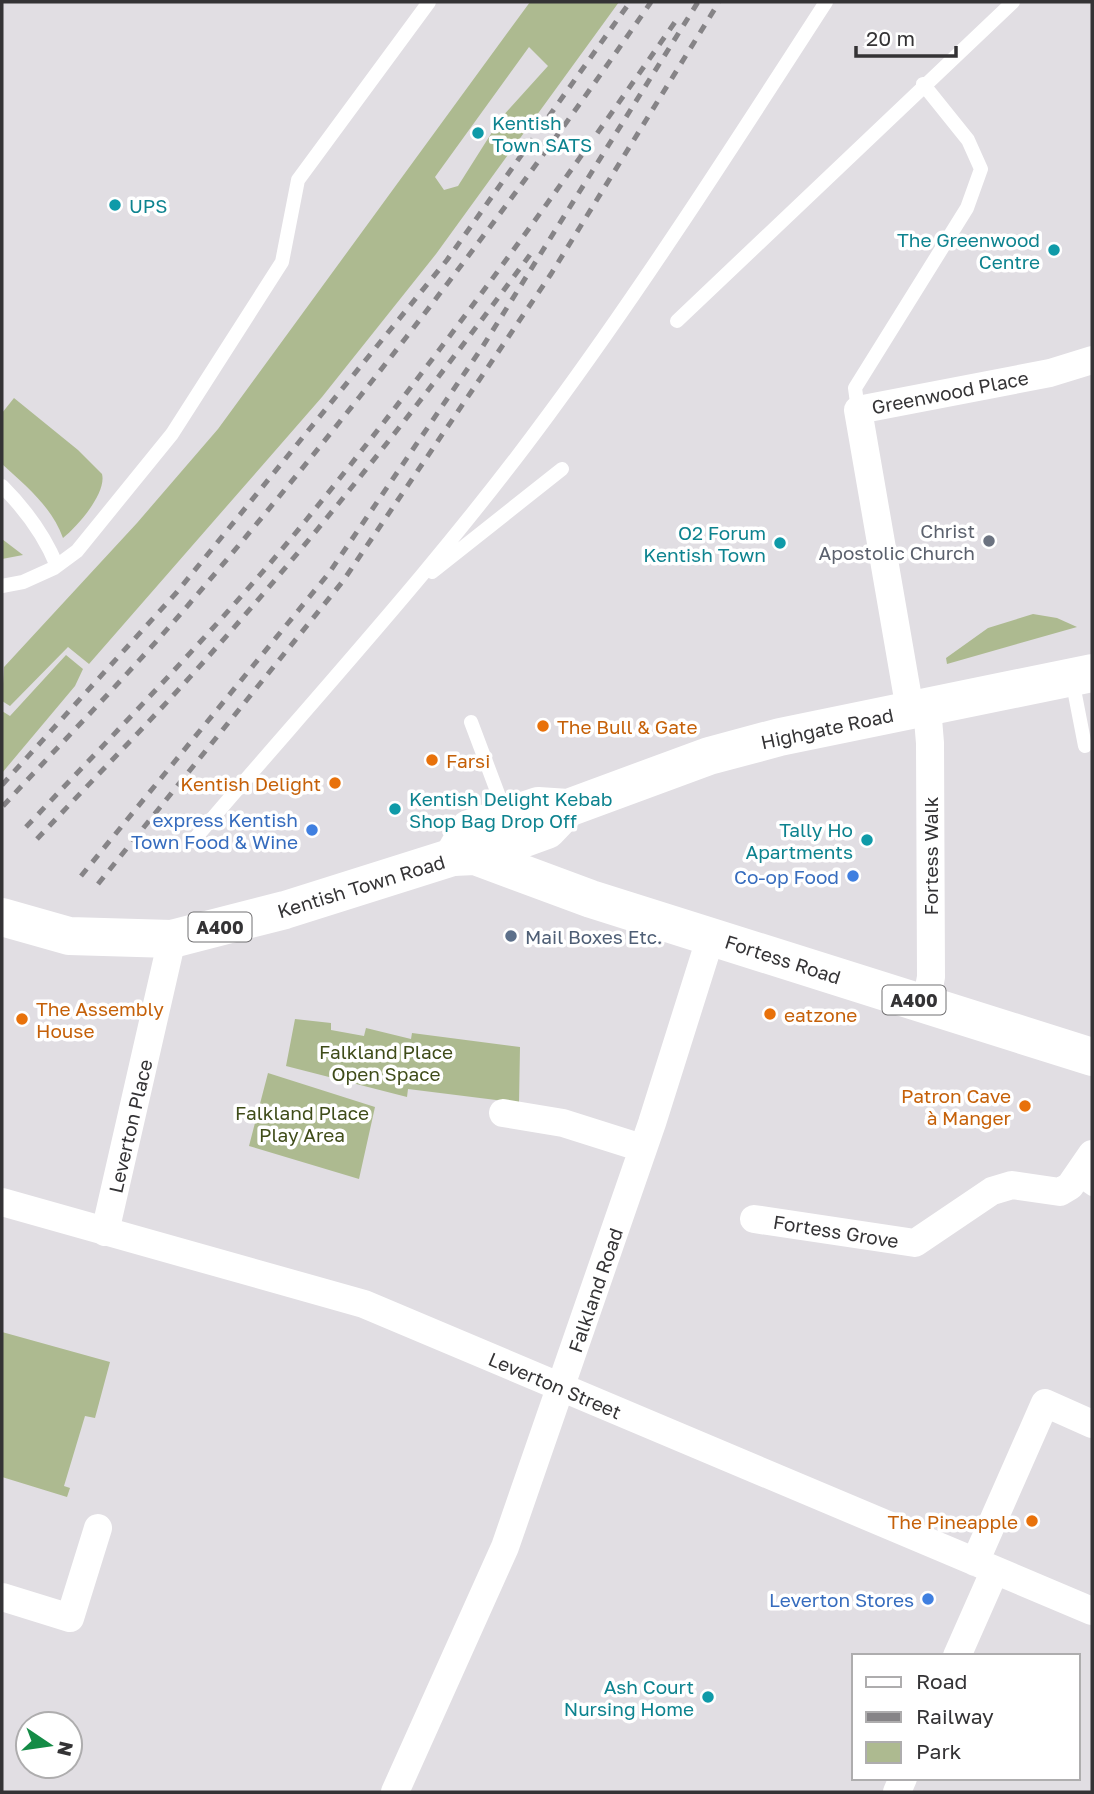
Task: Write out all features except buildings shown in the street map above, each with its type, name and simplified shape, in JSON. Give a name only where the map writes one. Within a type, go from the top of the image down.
[{"type":"main road","name":"Highgate Road","points":[[568,808],[547,830],[464,856],[469,829],[538,806],[568,808],[709,756],[780,737],[1082,675]]},
{"type":"main road","name":"Fortess Road","points":[[464,856],[591,899],[1092,1057]]},
{"type":"main road","name":"Kentish Town Road","points":[[2,917],[77,937],[172,939],[285,910],[464,856]]},
{"type":"street","name":"Greenwood Place","points":[[919,708],[859,411],[1050,373],[1092,360]]},
{"type":"street","name":"Fortess Walk","points":[[919,708],[930,743],[931,977],[926,1004]]},
{"type":"street","name":"Falkland Road","points":[[395,1792],[505,1547],[562,1388],[711,936]]},
{"type":"street","name":"Leverton Place","points":[[105,1232],[172,939]]},
{"type":"street","points":[[503,1114],[564,1123],[642,1148]]},
{"type":"street","name":"Fortess Grove","points":[[754,1219],[915,1244],[992,1191],[1012,1185],[1060,1192],[1070,1186],[1084,1184],[1092,1154]]},
{"type":"street","name":"Leverton Street","points":[[2,1202],[364,1304],[1092,1611]]},
{"type":"street","points":[[958,1654],[985,1566],[1045,1403],[1092,1424]]},
{"type":"street","points":[[2,1597],[70,1618],[98,1528]]},
{"type":"lane","points":[[2,586],[23,582],[57,566],[78,551],[172,434],[282,262],[298,180],[429,2]]},
{"type":"lane","points":[[193,841],[415,586],[548,415],[704,190],[826,2]]},
{"type":"lane","points":[[677,321],[923,84],[1013,2]]},
{"type":"lane","points":[[859,411],[855,388],[967,208],[981,169],[968,140],[923,84]]},
{"type":"lane","points":[[415,586],[562,469]]},
{"type":"lane","points":[[2,486],[31,517],[47,540],[57,566]]},
{"type":"lane","points":[[1082,675],[1084,746]]},
{"type":"lane","points":[[471,722],[507,816]]},
{"type":"green space","points":[[530,2],[619,2],[436,254],[322,397],[89,664],[68,647],[10,706],[2,701],[4,667],[137,523],[218,429]],"holes":[[[529,47],[548,66],[501,118],[458,186],[444,190],[435,177]]]},
{"type":"green space","points":[[14,398],[78,450],[102,474],[96,500],[63,538],[45,507],[2,464],[2,413]]},
{"type":"green space","points":[[2,539],[23,555],[2,559]]},
{"type":"green space","points":[[1033,614],[1057,618],[1077,627],[947,664],[946,658],[988,628]]},
{"type":"green space","points":[[66,655],[83,669],[75,686],[2,773],[2,711],[10,716]]},
{"type":"green space","name":"Falkland Place Open Space","points":[[295,1019],[331,1023],[331,1030],[364,1036],[366,1028],[411,1039],[412,1033],[520,1047],[519,1103],[408,1089],[407,1097],[286,1066]]},
{"type":"green space","name":"Falkland Place Play Area","points":[[268,1073],[375,1107],[359,1179],[249,1146]]},
{"type":"green space","points":[[2,1332],[110,1362],[95,1418],[85,1416],[64,1486],[70,1488],[67,1497],[2,1477]]},
{"type":"railway","points":[[2,785],[177,592],[447,260],[630,2]]},
{"type":"railway","points":[[3,806],[167,629],[311,457],[486,233],[651,2]]},
{"type":"railway","points":[[81,876],[329,573],[483,346],[698,2]]},
{"type":"railway","points":[[98,884],[343,581],[551,274],[719,2]]},
{"type":"railway","points":[[26,827],[204,637],[307,519],[403,398],[496,274],[675,22]]},
{"type":"railway","points":[[37,839],[193,673],[298,553],[418,404],[532,252]]},
{"type":"place","name":"Kentish Town SATS","points":[[478,133]]},
{"type":"place","name":"UPS","points":[[115,205]]},
{"type":"place","name":"The Greenwood Centre","points":[[1054,250]]},
{"type":"place","name":"Christ Apostolic Church","points":[[989,541]]},
{"type":"place","name":"O2 Forum Kentish Town","points":[[780,543]]},
{"type":"place","name":"The Bull & Gate","points":[[543,726]]},
{"type":"place","name":"Farsi","points":[[432,760]]},
{"type":"place","name":"Kentish Delight","points":[[335,783]]},
{"type":"place","name":"Kentish Delight Kebab Shop Bag Drop Off","points":[[395,809]]},
{"type":"place","name":"express Kentish Town Food & Wine","points":[[312,830]]},
{"type":"place","name":"Tally Ho Apartments","points":[[867,840]]},
{"type":"place","name":"Co-op Food","points":[[853,876]]},
{"type":"place","name":"Mail Boxes Etc.","points":[[511,936]]},
{"type":"place","name":"eatzone","points":[[770,1014]]},
{"type":"place","name":"The Assembly House","points":[[22,1019]]},
{"type":"place","name":"Patron Cave à Manger","points":[[1025,1106]]},
{"type":"place","name":"The Pineapple","points":[[1032,1521]]},
{"type":"place","name":"Leverton Stores","points":[[928,1599]]},
{"type":"place","name":"Ash Court Nursing Home","points":[[708,1697]]}]
